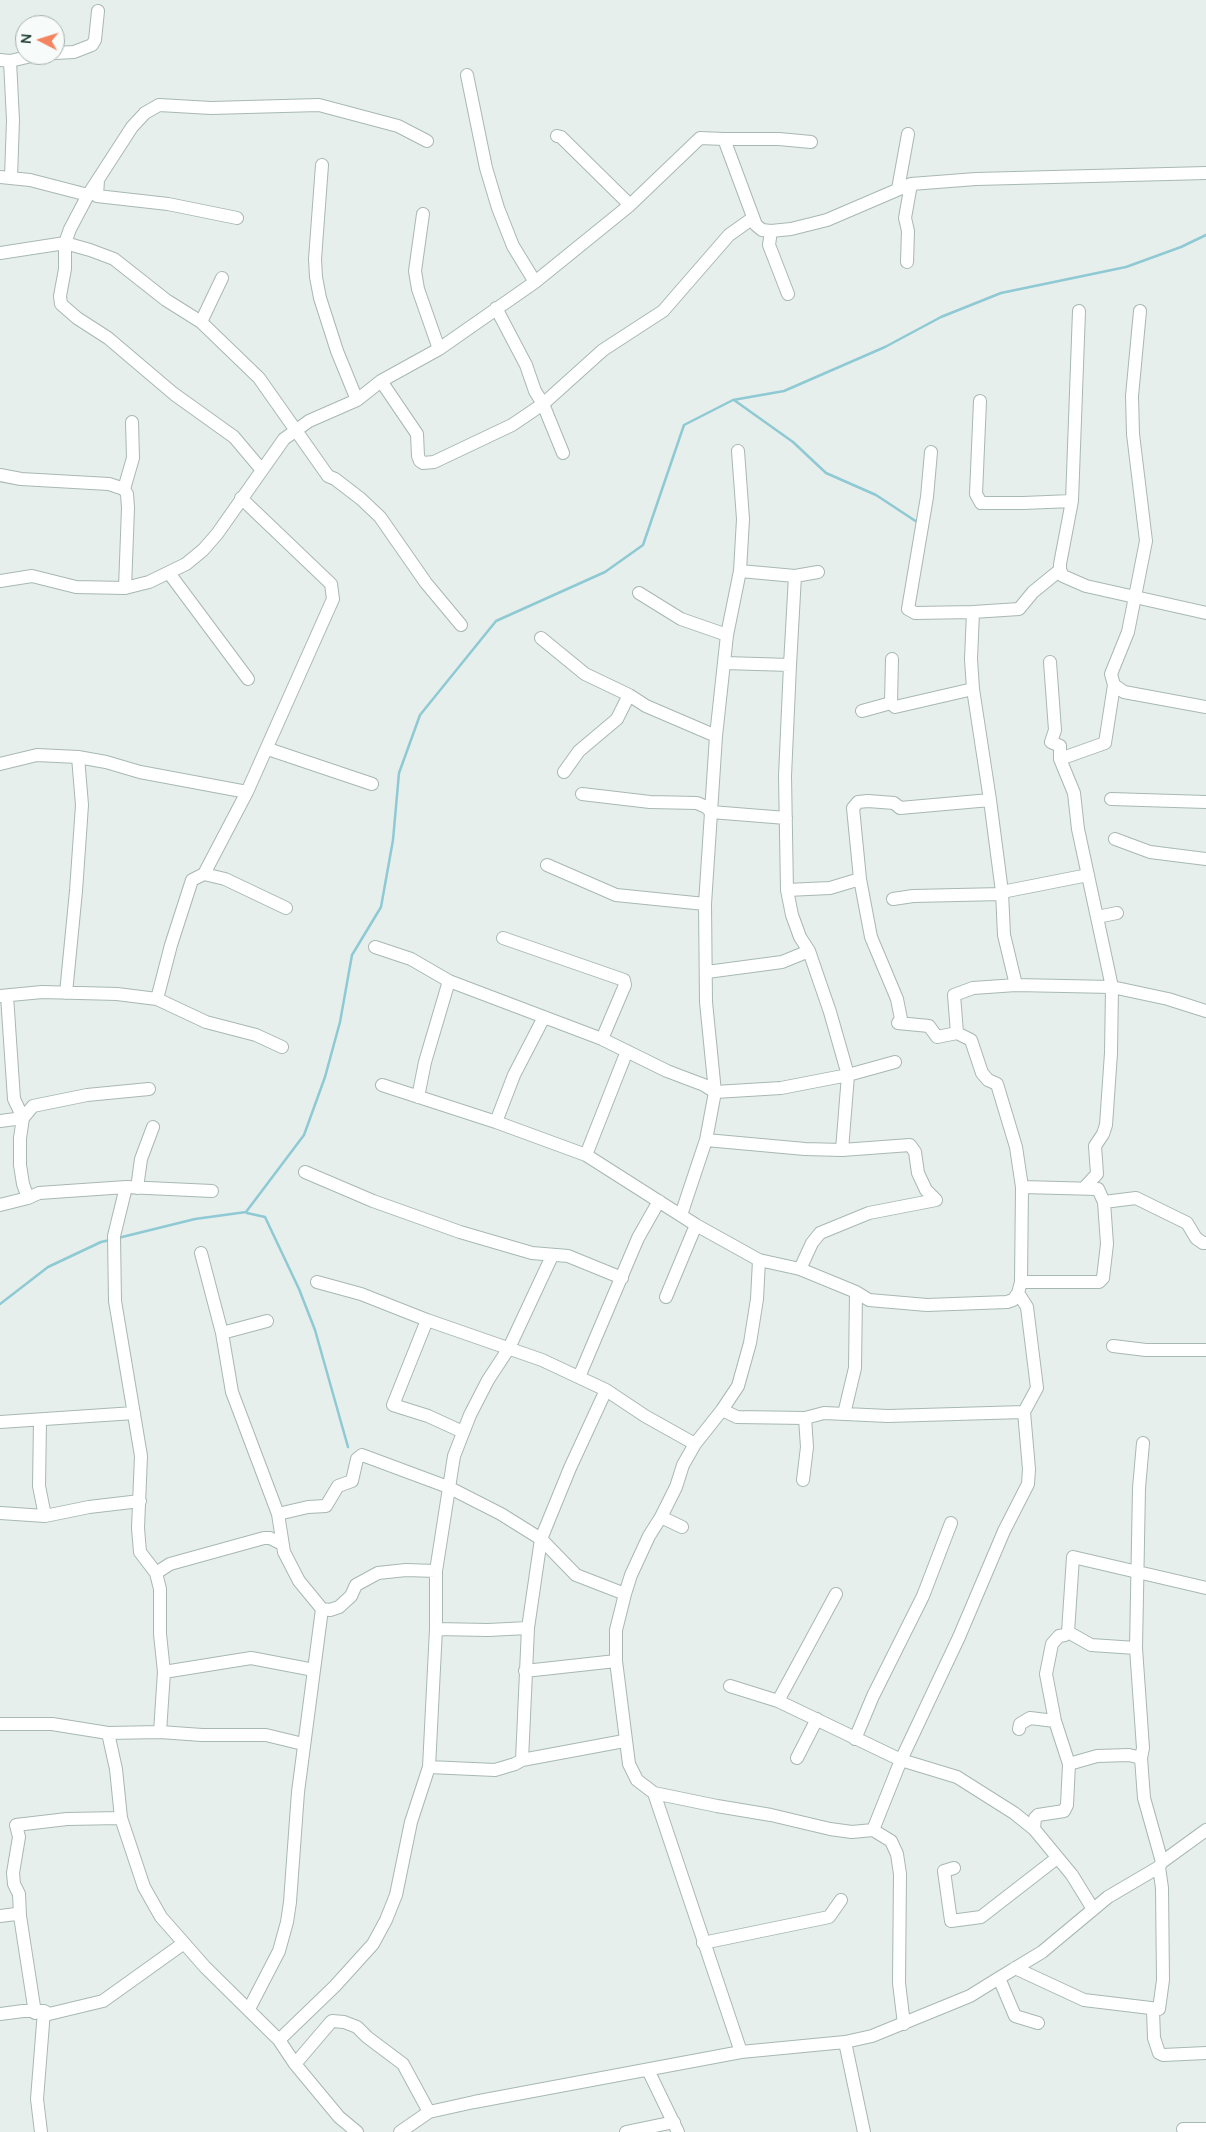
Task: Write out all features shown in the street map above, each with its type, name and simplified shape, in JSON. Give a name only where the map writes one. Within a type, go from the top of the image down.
[{"type":"street","points":[[65,52],[74,52],[92,45],[95,40],[98,11]]},
{"type":"street","points":[[5,60],[13,120],[5,177],[88,195]]},
{"type":"street","points":[[467,75],[486,168],[498,208],[513,246],[535,282]]},
{"type":"street","points":[[261,469],[234,437],[174,394],[108,338],[62,304],[60,296],[65,269],[65,243],[88,195],[132,127],[146,113],[159,106],[211,108],[319,105],[398,126],[427,141]]},
{"type":"street","points":[[907,262],[908,231],[905,218],[904,187],[908,134]]},
{"type":"street","points":[[557,136],[561,137],[630,205]]},
{"type":"street","points":[[0,580],[32,576],[76,587],[125,588],[149,582],[186,564],[203,550],[217,534],[261,469],[284,439],[309,421],[357,400],[381,381],[439,349],[535,282],[630,205],[700,138],[779,139],[811,142]]},
{"type":"street","points":[[724,139],[756,225],[762,230],[771,231],[791,229],[827,220],[904,187],[976,179],[1206,173]]},
{"type":"street","points":[[322,165],[315,259],[316,278],[320,298],[337,351],[357,400]]},
{"type":"street","points":[[99,177],[96,196],[168,204],[237,218]]},
{"type":"street","points":[[423,214],[415,270],[418,289],[439,349]]},
{"type":"street","points":[[381,381],[417,434],[420,461],[423,463],[434,462],[535,411],[603,350],[663,311],[729,234],[754,218]]},
{"type":"street","points":[[771,231],[769,245],[788,294]]},
{"type":"street","points":[[0,253],[65,243],[114,259],[166,300],[201,322],[259,378],[328,476],[335,479],[361,499],[380,517],[426,583],[461,624]]},
{"type":"street","points":[[201,322],[222,278]]},
{"type":"street","points":[[496,308],[526,364],[534,391],[543,404],[563,453]]},
{"type":"street","points":[[1060,759],[1105,743],[1114,684],[1111,674],[1128,632],[1146,540],[1133,434],[1132,405],[1140,311]]},
{"type":"street","points":[[1079,312],[1072,501],[1060,570],[1063,576],[1086,586],[1206,613]]},
{"type":"street","points":[[980,401],[976,494],[981,503],[1023,504],[1072,501]]},
{"type":"street","points":[[125,588],[128,508],[127,494],[124,488],[133,458],[132,422]]},
{"type":"street","points":[[681,1215],[706,1140],[715,1092],[706,1002],[705,904],[716,736],[727,635],[740,571],[743,519],[738,451]]},
{"type":"street","points":[[931,452],[927,497],[908,609],[915,613],[1019,609],[1033,592],[1060,570]]},
{"type":"street","points":[[0,475],[21,479],[109,484],[124,488]]},
{"type":"street","points":[[157,999],[171,945],[192,880],[204,874],[268,749],[334,599],[331,584],[241,498]]},
{"type":"street","points":[[740,571],[795,576],[818,572]]},
{"type":"street","points":[[169,573],[248,679]]},
{"type":"street","points":[[795,576],[786,776],[787,890],[792,916],[800,937],[809,951],[830,1012],[848,1075],[842,1150]]},
{"type":"street","points":[[639,593],[681,619],[727,635]]},
{"type":"street","points":[[974,612],[973,689],[1002,893],[1004,935],[1016,985]]},
{"type":"street","points":[[541,638],[585,674],[629,694],[646,706],[716,736]]},
{"type":"street","points":[[891,703],[892,658]]},
{"type":"street","points":[[1050,662],[1055,730],[1051,742],[1060,746],[1060,759],[1074,793],[1078,829],[1112,987],[1107,1117],[1103,1134],[1095,1146],[1097,1174],[1085,1187]]},
{"type":"street","points":[[725,663],[790,665]]},
{"type":"street","points":[[1114,684],[1124,692],[1206,706]]},
{"type":"street","points":[[862,711],[891,703],[898,707],[973,689]]},
{"type":"street","points":[[564,772],[579,752],[617,719],[629,694]]},
{"type":"street","points":[[268,749],[372,784]]},
{"type":"street","points":[[0,764],[37,755],[78,757],[106,762],[140,772],[246,792]]},
{"type":"street","points":[[66,993],[82,805],[78,757]]},
{"type":"street","points":[[582,794],[650,802],[697,803],[706,807],[711,812],[786,818]]},
{"type":"street","points":[[1111,799],[1206,802]]},
{"type":"street","points":[[873,1830],[901,1760],[959,1637],[1004,1531],[1028,1484],[1029,1469],[1024,1412],[1036,1388],[1027,1307],[1020,1288],[1022,1187],[1016,1147],[997,1084],[988,1080],[982,1073],[971,1040],[957,1033],[937,1037],[929,1026],[898,1023],[901,1019],[897,999],[871,937],[860,879],[853,808],[858,802],[894,802],[900,808],[990,800]]},
{"type":"street","points":[[1115,839],[1150,852],[1206,858]]},
{"type":"street","points":[[547,865],[616,895],[705,904]]},
{"type":"street","points":[[204,874],[225,879],[286,908]]},
{"type":"street","points":[[893,899],[913,896],[1002,893],[1088,875]]},
{"type":"street","points":[[787,890],[830,888],[860,879]]},
{"type":"street","points":[[1097,917],[1118,913]]},
{"type":"street","points":[[503,938],[624,980],[625,984],[602,1039]]},
{"type":"street","points":[[375,947],[411,959],[450,981],[546,1019],[574,1027],[667,1071],[704,1085],[715,1092],[781,1088],[848,1075],[895,1062]]},
{"type":"street","points":[[707,972],[782,962],[809,951]]},
{"type":"street","points":[[418,1096],[428,1053],[450,981]]},
{"type":"street","points":[[957,1033],[954,995],[973,988],[1016,985],[1112,987],[1168,999],[1206,1011]]},
{"type":"street","points":[[23,1118],[14,1098],[3,996],[42,992],[117,994],[157,999],[206,1022],[256,1035],[282,1047]]},
{"type":"street","points":[[496,1122],[514,1075],[542,1021],[546,1019]]},
{"type":"street","points":[[586,1155],[627,1051]]},
{"type":"street","points":[[382,1086],[496,1122],[586,1155],[696,1225],[759,1260],[800,1269],[856,1292],[868,1300],[927,1305],[1007,1302],[1014,1300],[1020,1288]]},
{"type":"street","points":[[14,1098],[32,1106],[87,1095],[149,1090]]},
{"type":"street","points":[[28,1198],[22,1184],[20,1138],[23,1118],[32,1106]]},
{"type":"street","points":[[0,1121],[23,1118]]},
{"type":"street","points":[[153,1127],[114,1241],[114,1301],[141,1456],[138,1528],[140,1552],[156,1573],[160,1589],[160,1634],[164,1672],[160,1732]]},
{"type":"street","points":[[706,1140],[842,1150],[910,1145],[915,1152],[918,1173],[926,1190],[936,1200],[869,1213],[820,1233],[812,1242],[800,1269]]},
{"type":"street","points":[[305,1172],[373,1201],[460,1232],[532,1253],[568,1256],[622,1278]]},
{"type":"street","points":[[0,1205],[28,1198],[39,1193],[131,1187],[212,1191]]},
{"type":"street","points":[[1020,1288],[1099,1282],[1102,1278],[1107,1244],[1104,1202],[1098,1188],[1022,1187]]},
{"type":"street","points":[[1104,1202],[1136,1198],[1186,1223],[1196,1238],[1203,1244],[1206,1243]]},
{"type":"street","points":[[579,1377],[638,1238],[659,1201]]},
{"type":"street","points":[[666,1297],[696,1225]]},
{"type":"street","points":[[201,1253],[222,1333],[232,1392],[278,1514],[282,1544],[299,1581],[322,1609],[330,1610],[339,1607],[351,1596],[356,1585],[378,1573],[406,1570],[436,1571]]},
{"type":"street","points":[[279,2040],[335,1986],[373,1944],[386,1920],[396,1895],[410,1822],[429,1767],[436,1629],[436,1571],[454,1456],[463,1432],[488,1380],[509,1348],[552,1256]]},
{"type":"street","points":[[759,1260],[757,1300],[748,1351],[738,1386],[695,1444],[683,1465],[676,1487],[661,1518],[649,1536],[631,1575],[625,1594],[616,1630],[616,1661],[624,1741],[632,1772],[637,1780],[654,1793],[771,1815],[830,1829],[852,1832],[873,1830],[891,1842],[897,1854],[900,1874],[899,1983],[904,2024]]},
{"type":"street","points":[[316,1282],[361,1294],[427,1320],[542,1360],[606,1390],[645,1416],[695,1444]]},
{"type":"street","points":[[844,1414],[855,1368],[856,1292]]},
{"type":"street","points":[[427,1320],[393,1405],[428,1416],[463,1432]]},
{"type":"street","points":[[222,1333],[267,1322]]},
{"type":"street","points":[[1113,1346],[1146,1350],[1206,1350]]},
{"type":"street","points":[[522,1760],[528,1628],[541,1539],[570,1468],[606,1390]]},
{"type":"street","points":[[722,1410],[737,1417],[805,1418],[824,1413],[888,1416],[1024,1412]]},
{"type":"street","points":[[0,1422],[40,1421],[134,1413]]},
{"type":"street","points":[[803,1480],[807,1447],[805,1418]]},
{"type":"street","points":[[40,1421],[39,1486],[45,1516]]},
{"type":"street","points":[[1014,1968],[1084,2000],[1153,2010],[1159,2009],[1163,1990],[1161,1865],[1144,1798],[1141,1758],[1143,1748],[1136,1648],[1139,1488],[1142,1444]]},
{"type":"street","points":[[278,1514],[308,1506],[326,1506],[338,1486],[352,1481],[357,1459],[362,1455],[448,1486],[541,1539],[576,1575],[625,1594]]},
{"type":"street","points":[[0,1513],[45,1516],[89,1507],[140,1501]]},
{"type":"street","points":[[661,1518],[682,1527]]},
{"type":"street","points":[[855,1739],[873,1696],[923,1596],[951,1523]]},
{"type":"street","points":[[156,1573],[170,1564],[264,1538],[270,1538],[282,1544]]},
{"type":"street","points":[[1068,1632],[1073,1557],[1206,1588]]},
{"type":"street","points":[[778,1702],[836,1594]]},
{"type":"street","points":[[249,2008],[279,1951],[287,1922],[303,1744],[322,1609]]},
{"type":"street","points":[[436,1629],[528,1628]]},
{"type":"street","points":[[1034,1829],[1035,1818],[1038,1815],[1064,1811],[1066,1808],[1069,1764],[1055,1721],[1046,1674],[1052,1644],[1059,1636],[1065,1635],[1068,1632]]},
{"type":"street","points":[[1068,1632],[1091,1645],[1136,1648]]},
{"type":"street","points":[[164,1672],[251,1658],[314,1670]]},
{"type":"street","points":[[525,1671],[616,1661]]},
{"type":"street","points":[[730,1686],[778,1702],[901,1760],[957,1777],[1014,1813],[1034,1829],[1072,1875],[1093,1909]]},
{"type":"street","points":[[1019,1729],[1020,1724],[1030,1718],[1055,1721]]},
{"type":"street","points":[[797,1758],[817,1719]]},
{"type":"street","points":[[0,1724],[52,1724],[108,1733],[160,1732],[202,1735],[266,1735],[303,1744]]},
{"type":"street","points":[[108,1733],[116,1769],[120,1818],[144,1887],[161,1917],[205,1967],[249,2008],[279,2040],[294,2064],[340,2117],[356,2132]]},
{"type":"street","points":[[429,1767],[495,1770],[522,1760],[624,1741]]},
{"type":"street","points":[[1069,1764],[1097,1756],[1129,1755],[1141,1758]]},
{"type":"street","points":[[654,1793],[740,2052]]},
{"type":"street","points":[[41,2132],[37,2099],[40,2012],[20,1916],[19,1894],[14,1884],[13,1873],[19,1837],[16,1825],[67,1819],[120,1818]]},
{"type":"street","points":[[400,2132],[429,2112],[544,2088],[740,2052],[845,2042],[872,2036],[970,1996],[1042,1952],[1108,1897],[1161,1865],[1206,1830]]},
{"type":"street","points":[[954,1868],[944,1871],[951,1921],[981,1917],[1057,1858]]},
{"type":"street","points":[[703,1943],[829,1918],[841,1900]]},
{"type":"street","points":[[0,1916],[16,1914],[20,1916]]},
{"type":"street","points":[[0,2014],[22,2011],[49,2014],[103,2001],[184,1944]]},
{"type":"street","points":[[999,1978],[1015,2016],[1038,2023]]},
{"type":"street","points":[[1153,2010],[1154,2038],[1159,2053],[1163,2055],[1206,2053]]},
{"type":"street","points":[[294,2064],[332,2021],[344,2022],[357,2027],[367,2037],[403,2064],[429,2112]]},
{"type":"street","points":[[845,2042],[864,2132]]},
{"type":"street","points":[[626,2132],[676,2127],[648,2070]]},
{"type":"street","points":[[1183,2129],[1206,2129]]},
{"type":"waterway","points":[[118,1238],[195,1219],[246,1212],[304,1135],[325,1077],[340,1022],[352,955],[381,907],[393,840],[399,773],[420,715],[496,621],[605,572],[643,545],[684,425],[733,400],[784,391],[885,347],[941,317],[1001,293],[1126,267],[1181,247],[1206,235]]},
{"type":"waterway","points":[[734,400],[793,442],[826,473],[876,495],[917,522]]},
{"type":"waterway","points":[[247,1213],[265,1217],[299,1289],[315,1330],[348,1447]]},
{"type":"waterway","points":[[0,1304],[48,1267],[101,1242],[110,1240]]}]
